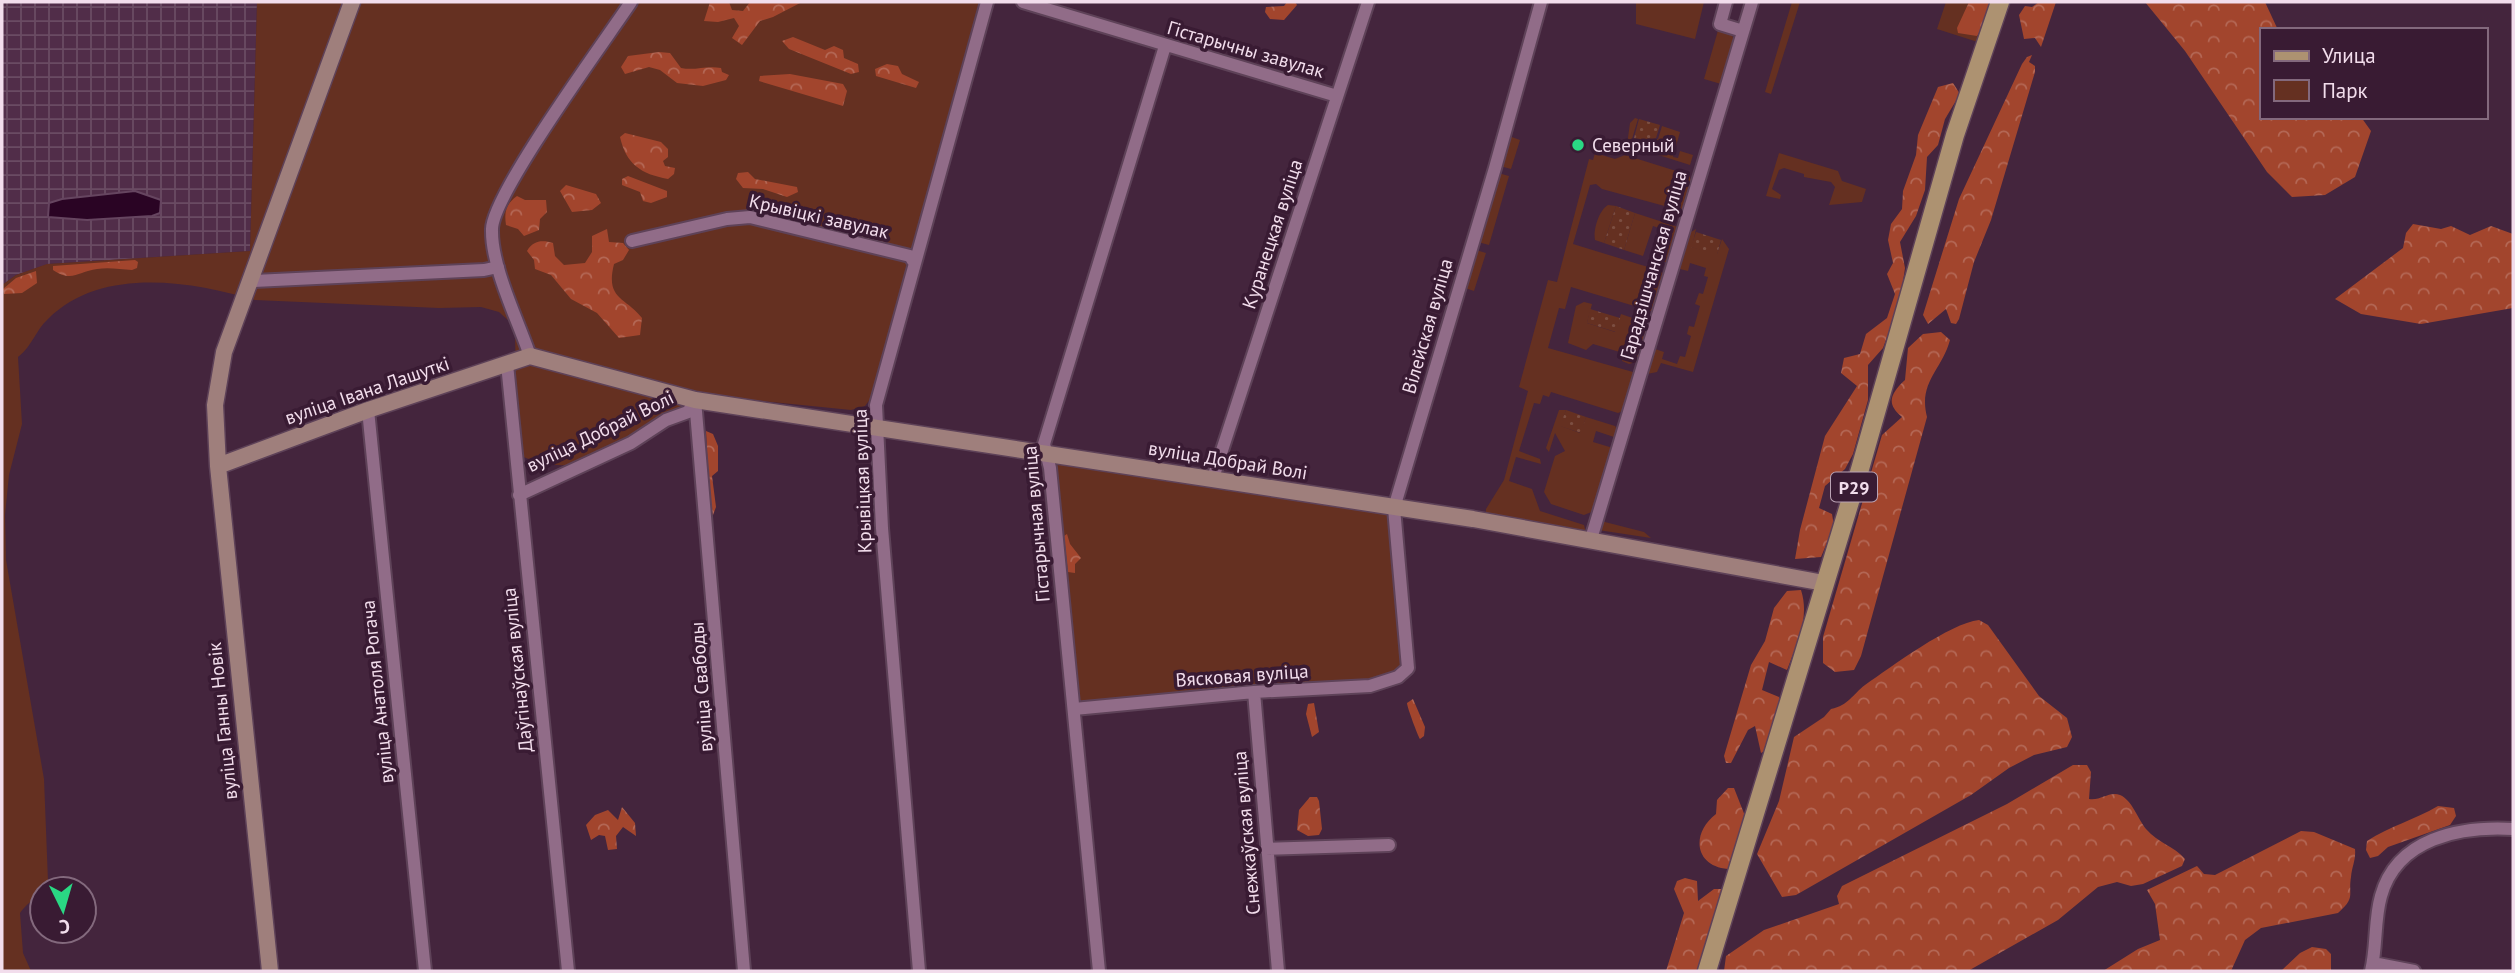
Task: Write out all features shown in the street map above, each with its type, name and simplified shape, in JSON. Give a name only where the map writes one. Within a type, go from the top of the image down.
[{"type":"main road","name":"Р29","points":[[1707,971],[1955,135],[2000,2]]},
{"type":"street","name":"вуліца Ганны Новік","points":[[270,971],[218,466],[215,405],[222,366],[352,2]]},
{"type":"street","points":[[530,356],[498,267],[492,231],[494,214],[547,126],[631,2]]},
{"type":"street","name":"Крывіцкая вуліца","points":[[919,971],[875,426],[876,405],[913,261],[987,2]]},
{"type":"street","name":"Гістарычны завулак","points":[[1023,2],[1337,96]]},
{"type":"street","name":"Куранецкая вуліца","points":[[1213,478],[1368,2]]},
{"type":"street","name":"Вілейская вуліца","points":[[1408,668],[1394,508],[1456,291],[1496,168],[1541,2]]},
{"type":"street","points":[[1726,2],[1720,24],[1743,31]]},
{"type":"street","name":"Гарадзішчанская вуліца","points":[[1591,539],[1752,2]]},
{"type":"street","name":"Гістарычная вуліца","points":[[1099,971],[1074,709],[1044,444],[1166,46]]},
{"type":"street","name":"Крывіцкі завулак","points":[[632,241],[727,219],[750,217],[910,256],[913,261]]},
{"type":"street","points":[[252,281],[484,270],[498,267]]},
{"type":"street","name":"вуліца Добрай Волі","points":[[530,356],[695,400],[875,426],[1046,455],[1213,478],[1591,539],[1824,583]]},
{"type":"street","name":"вуліца Івана Лашуткі","points":[[218,466],[368,410],[530,356]]},
{"type":"street","name":"Даўгінаўская вуліца","points":[[507,364],[568,971]]},
{"type":"street","name":"вуліца Добрай Волі","points":[[519,495],[631,443],[666,420],[688,412],[695,400]]},
{"type":"street","name":"вуліца Свабоды","points":[[695,400],[744,971]]},
{"type":"street","name":"вуліца Анатоля Рогача","points":[[368,410],[425,971]]},
{"type":"street","name":"Вясковая вуліца","points":[[1074,709],[1254,692],[1370,686],[1398,677],[1408,668]]},
{"type":"street","name":"Снежкаўская вуліца","points":[[1254,692],[1278,971]]},
{"type":"street","points":[[2414,971],[2372,967],[2381,897],[2393,869],[2412,848],[2463,830],[2513,829]]},
{"type":"street","points":[[1266,849],[1389,845]]},
{"type":"shaded area","points":[[2,2],[257,2],[250,251],[48,264],[16,275],[2,285]]},
{"type":"shaded area","points":[[135,191],[161,200],[160,213],[152,216],[87,220],[48,217],[49,203],[62,199]]},
{"type":"green space","points":[[257,2],[979,2],[871,398],[865,406],[851,410],[704,395],[695,400],[688,412],[611,451],[580,463],[554,465],[518,455],[515,336],[510,322],[499,312],[481,307],[439,308],[255,300],[203,288],[147,282],[94,291],[69,302],[48,319],[18,357],[22,424],[9,475],[5,515],[6,560],[44,779],[48,875],[28,875],[28,904],[20,913],[23,953],[31,971],[2,971],[2,285],[16,275],[47,264],[250,251]]},
{"type":"green space","points":[[710,2],[729,2],[732,10],[743,11],[750,2],[802,2],[760,21],[742,45],[732,38],[739,26],[734,18],[718,22],[704,21]]},
{"type":"green space","points":[[1287,2],[1295,2],[1297,5],[1284,20],[1270,19],[1265,12],[1266,7],[1284,6]]},
{"type":"green space","points":[[1636,2],[1704,2],[1695,39],[1636,24]]},
{"type":"green space","points":[[1792,2],[1800,2],[1771,94],[1765,92]]},
{"type":"green space","points":[[1946,2],[1996,2],[1984,44],[1937,29]]},
{"type":"green space","points":[[1969,2],[1991,2],[1986,21],[1977,36],[1958,33],[1957,28]]},
{"type":"green space","points":[[2039,2],[2056,2],[2041,47],[2035,38],[2024,39],[2019,15],[2025,6],[2032,7]]},
{"type":"green space","points":[[2145,2],[2265,2],[2277,28],[2260,28],[2260,119],[2362,119],[2371,131],[2355,177],[2325,195],[2292,197],[2267,172],[2185,51]]},
{"type":"green space","points":[[1719,27],[1734,39],[1721,84],[1704,79]]},
{"type":"green space","points":[[793,37],[825,50],[834,46],[843,50],[844,58],[858,64],[859,72],[851,74],[789,49],[782,41]]},
{"type":"green space","points":[[670,53],[681,68],[721,68],[722,72],[729,75],[726,80],[703,86],[677,83],[660,70],[649,67],[625,74],[621,67],[628,56]]},
{"type":"green space","points":[[2032,55],[2029,62],[2035,66],[2035,72],[1991,220],[1974,262],[1959,319],[1956,324],[1951,323],[1946,309],[1928,324],[1923,315],[1959,199],[2022,64]]},
{"type":"green space","points":[[887,64],[898,66],[902,74],[919,82],[916,88],[876,76],[875,69]]},
{"type":"green space","points":[[790,74],[843,84],[847,91],[843,106],[759,81],[760,76]]},
{"type":"green space","points":[[1953,83],[1960,94],[1945,119],[1938,145],[1927,157],[1925,190],[1916,216],[1900,242],[1905,268],[1900,302],[1883,348],[1868,365],[1868,400],[1853,454],[1845,469],[1825,486],[1819,508],[1832,514],[1834,526],[1821,557],[1795,559],[1825,436],[1857,386],[1841,373],[1844,358],[1860,354],[1866,334],[1887,318],[1895,294],[1887,274],[1893,263],[1888,240],[1891,224],[1902,209],[1903,191],[1916,155],[1918,135],[1938,87]]},
{"type":"green space","points":[[1635,118],[1638,119],[1632,139],[1647,143],[1651,139],[1658,139],[1662,126],[1680,132],[1673,157],[1678,158],[1680,151],[1693,155],[1690,165],[1627,145],[1630,123]]},
{"type":"green space","points":[[1639,119],[1660,125],[1656,138],[1646,142],[1634,138]]},
{"type":"green space","points":[[625,133],[661,142],[668,149],[668,157],[663,161],[665,166],[675,168],[674,174],[668,179],[650,174],[636,166],[626,154],[620,137]]},
{"type":"green space","points":[[1509,136],[1520,140],[1511,169],[1500,166]]},
{"type":"green space","points":[[1595,153],[1615,159],[1625,155],[1689,175],[1692,184],[1683,211],[1602,189],[1596,184],[1590,185],[1573,244],[1661,271],[1665,276],[1651,311],[1571,287],[1565,309],[1559,308],[1548,348],[1633,372],[1625,410],[1618,413],[1551,392],[1549,397],[1543,395],[1540,404],[1534,403],[1519,451],[1540,459],[1541,464],[1516,457],[1509,481],[1532,489],[1540,511],[1584,525],[1586,533],[1486,514],[1486,509],[1504,480],[1528,391],[1519,387],[1548,280],[1557,282],[1589,159],[1593,160]]},
{"type":"green space","points":[[1779,153],[1838,171],[1842,181],[1866,189],[1862,202],[1829,205],[1835,187],[1831,182],[1804,177],[1804,174],[1784,168],[1779,170],[1772,189],[1781,195],[1780,199],[1766,196]]},
{"type":"green space","points":[[748,172],[755,179],[797,187],[798,192],[787,197],[763,189],[743,188],[736,179],[738,173]]},
{"type":"green space","points":[[1498,173],[1509,176],[1489,245],[1478,242]]},
{"type":"green space","points":[[628,176],[667,191],[667,197],[651,203],[643,201],[640,192],[622,185],[622,179]]},
{"type":"green space","points":[[566,185],[596,194],[601,203],[592,210],[572,212],[560,191]]},
{"type":"green space","points":[[517,196],[525,200],[546,200],[547,212],[540,219],[539,230],[524,236],[518,229],[506,225],[507,209]]},
{"type":"green space","points":[[1608,205],[1616,206],[1604,243],[1595,240],[1595,231],[1599,216]]},
{"type":"green space","points":[[1616,206],[1635,213],[1624,250],[1604,243]]},
{"type":"green space","points":[[1635,213],[1678,227],[1669,262],[1663,262],[1672,233],[1653,226],[1643,256],[1624,250]]},
{"type":"green space","points":[[2413,224],[2441,229],[2451,226],[2470,235],[2491,226],[2513,234],[2513,308],[2421,324],[2361,314],[2335,299],[2403,248],[2406,233]]},
{"type":"green space","points":[[607,229],[609,242],[623,243],[629,250],[623,260],[614,264],[612,285],[619,297],[642,318],[640,335],[619,338],[597,313],[571,299],[551,275],[535,269],[534,260],[527,251],[535,243],[549,242],[553,243],[555,256],[564,265],[585,263],[592,252],[592,236]]},
{"type":"green space","points":[[1696,229],[1692,247],[1717,254],[1722,239],[1729,249],[1693,372],[1661,363],[1657,372],[1647,374],[1655,349],[1664,352],[1662,359],[1677,364],[1680,356],[1685,357],[1691,336],[1687,334],[1689,326],[1694,327],[1700,306],[1695,304],[1699,293],[1703,294],[1708,277],[1704,276],[1706,268],[1690,263],[1688,271],[1680,269],[1691,232]]},
{"type":"green space","points":[[1696,232],[1721,240],[1717,255],[1691,247]]},
{"type":"green space","points":[[1476,250],[1486,253],[1474,291],[1465,288]]},
{"type":"green space","points":[[135,260],[138,262],[137,268],[132,270],[101,268],[65,276],[53,270],[53,266]]},
{"type":"green space","points":[[36,271],[37,283],[22,293],[4,294],[3,289],[16,278]]},
{"type":"green space","points":[[1584,302],[1592,304],[1587,323],[1615,332],[1621,314],[1644,322],[1646,332],[1636,362],[1629,364],[1622,361],[1623,353],[1593,344],[1586,350],[1568,343],[1576,306]]},
{"type":"green space","points":[[1590,309],[1620,318],[1616,332],[1587,323]]},
{"type":"green space","points":[[1941,332],[1950,340],[1928,385],[1925,405],[1927,417],[1861,656],[1854,670],[1835,672],[1823,663],[1823,637],[1882,435],[1902,417],[1892,403],[1893,394],[1905,380],[1908,348],[1923,334]]},
{"type":"green space","points":[[1559,410],[1566,410],[1561,426],[1580,433],[1586,417],[1615,426],[1618,431],[1617,438],[1596,431],[1593,442],[1613,448],[1594,511],[1584,515],[1551,504],[1544,492],[1555,456],[1565,451],[1555,433],[1549,452],[1546,448]]},
{"type":"green space","points":[[1566,410],[1586,417],[1581,433],[1560,426]]},
{"type":"green space","points":[[706,431],[713,434],[718,446],[718,471],[712,476],[716,507],[713,515],[710,514]]},
{"type":"green space","points":[[1046,455],[1394,508],[1408,657],[1391,680],[1074,709]]},
{"type":"green space","points":[[1601,521],[1644,532],[1651,538],[1598,530]]},
{"type":"green space","points":[[1067,534],[1070,544],[1081,558],[1075,564],[1075,573],[1068,572],[1064,536]]},
{"type":"green space","points":[[1801,590],[1803,620],[1787,670],[1769,662],[1762,690],[1779,697],[1779,712],[1766,750],[1761,753],[1755,726],[1748,730],[1731,763],[1726,763],[1724,756],[1751,665],[1765,641],[1774,608],[1787,591]]},
{"type":"green space","points":[[1979,620],[1988,625],[2039,696],[2067,718],[2072,737],[2067,747],[2034,755],[2009,768],[1971,795],[1796,895],[1782,897],[1757,854],[1779,801],[1794,737],[1921,647],[1953,629]]},
{"type":"green space","points":[[1413,699],[1425,727],[1424,736],[1420,739],[1407,703]]},
{"type":"green space","points":[[1314,703],[1319,732],[1312,737],[1306,714],[1308,704]]},
{"type":"green space","points":[[2073,765],[2087,765],[2091,772],[2089,799],[2112,794],[2124,797],[2151,834],[2185,859],[2182,866],[2143,884],[2131,886],[2117,882],[2098,887],[2058,920],[1968,971],[1724,971],[1726,956],[1764,930],[1839,904],[1837,896],[1842,886],[2007,804]]},
{"type":"green space","points":[[1728,788],[1734,788],[1745,816],[1732,865],[1728,869],[1708,862],[1700,848],[1700,839],[1708,822],[1716,814],[1717,800]]},
{"type":"green space","points":[[1310,797],[1317,797],[1319,801],[1322,829],[1319,835],[1308,836],[1297,830],[1299,810]]},
{"type":"green space","points":[[2438,806],[2454,808],[2456,816],[2450,825],[2388,847],[2378,856],[2370,858],[2366,850],[2367,841]]},
{"type":"green space","points":[[622,807],[635,823],[636,836],[623,827],[616,836],[617,849],[608,850],[605,836],[599,835],[591,840],[586,825],[595,815],[608,810],[618,820]]},
{"type":"green space","points":[[2301,831],[2314,832],[2355,849],[2349,900],[2338,913],[2261,928],[2245,940],[2231,971],[2103,971],[2138,949],[2160,940],[2155,904],[2147,890],[2197,866],[2204,874],[2215,875]]},
{"type":"green space","points":[[1685,878],[1697,881],[1698,901],[1714,889],[1721,889],[1723,896],[1699,971],[1666,971],[1684,913],[1674,889],[1677,881]]},
{"type":"green space","points":[[2312,947],[2326,949],[2331,954],[2331,971],[2281,971],[2300,953]]},
{"type":"place","name":"Северный","points":[[1578,145]]}]
